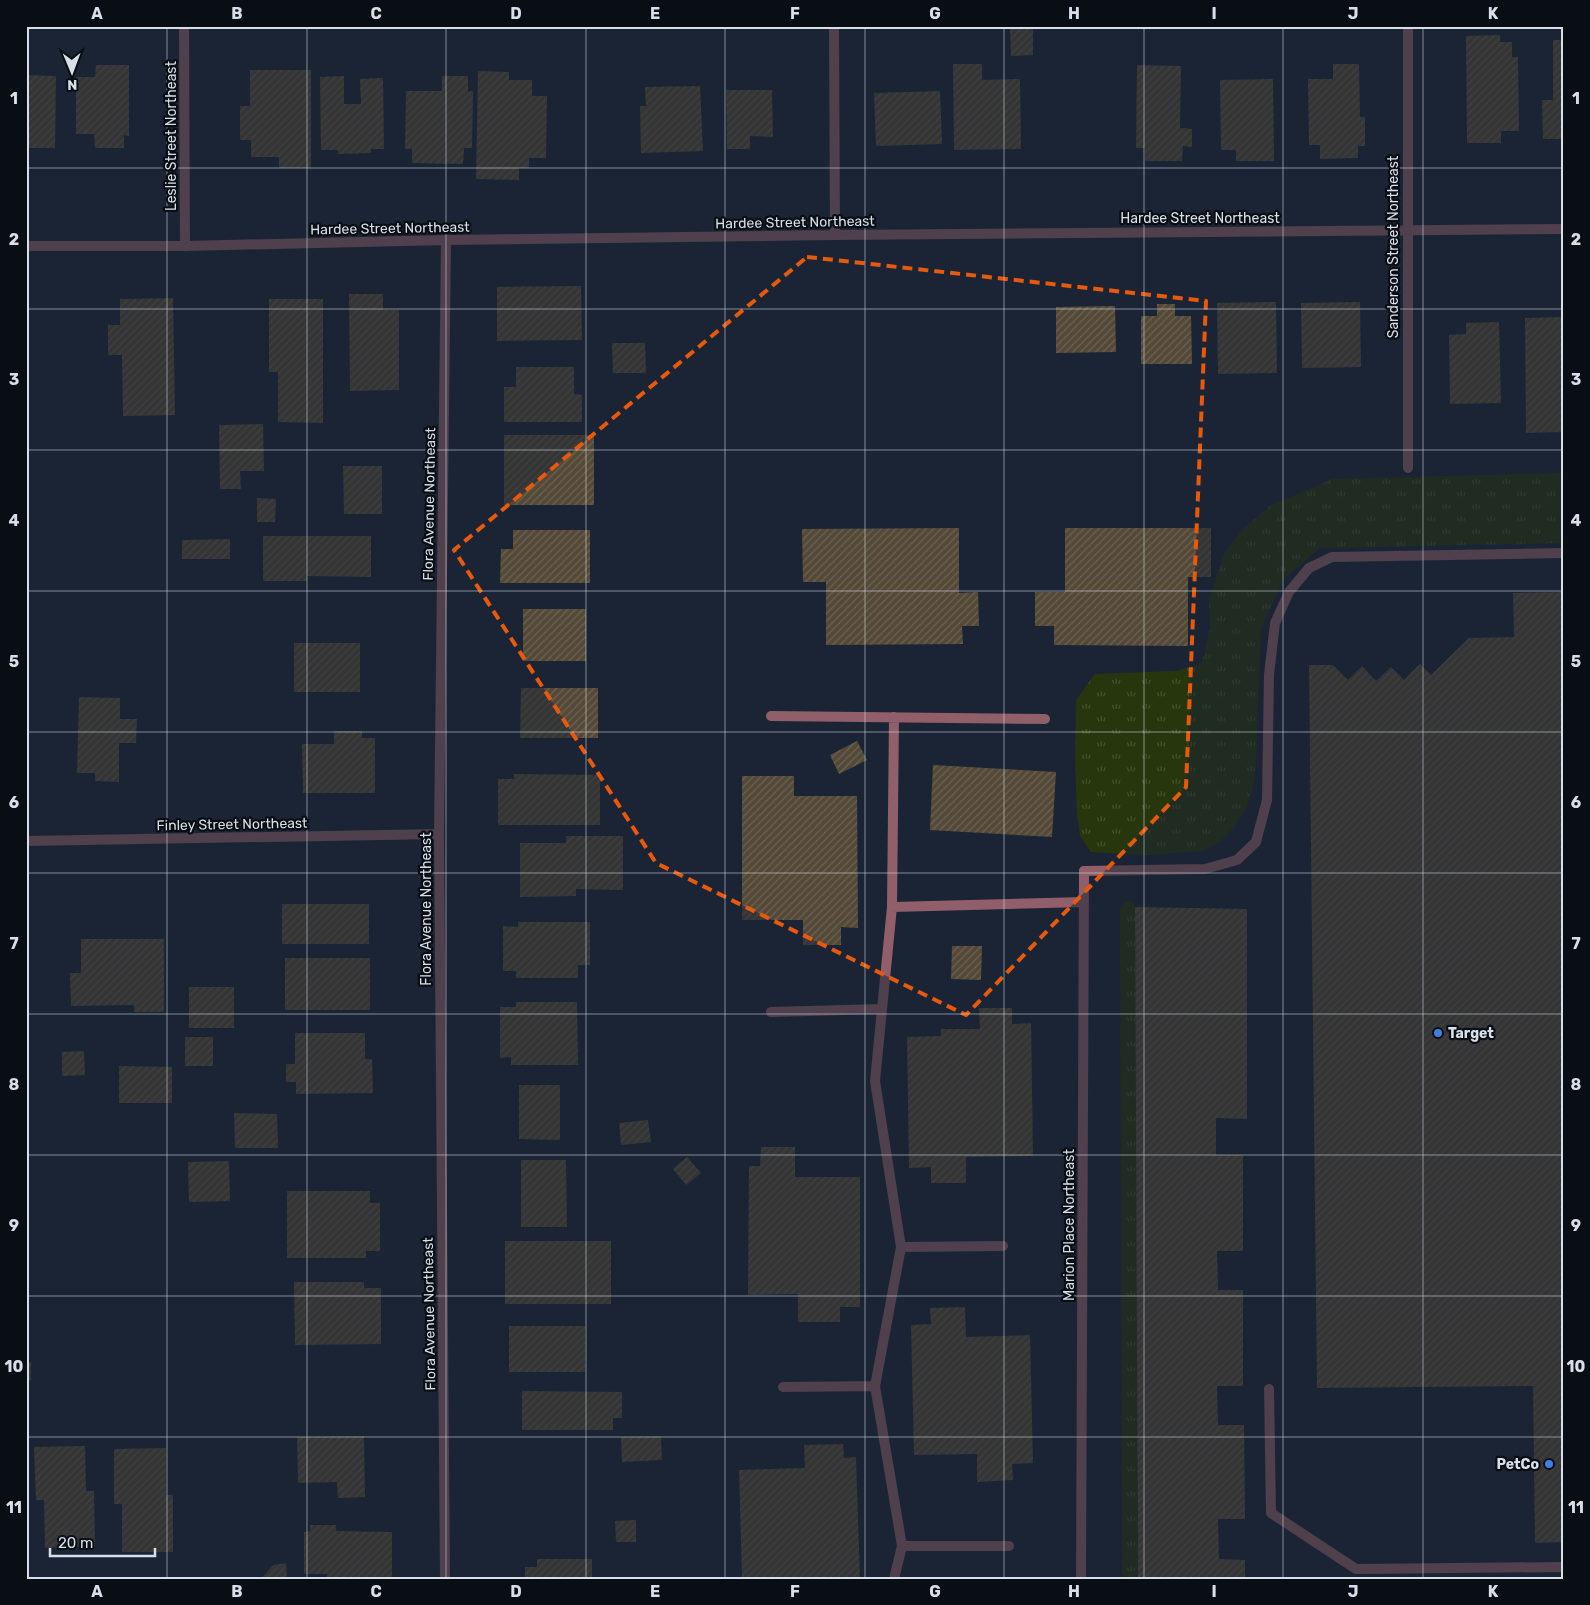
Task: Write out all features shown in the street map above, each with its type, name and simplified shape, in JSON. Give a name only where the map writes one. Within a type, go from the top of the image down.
[{"type":"street","name":"Leslie Street Northeast","points":[[184,26],[186,246]]},
{"type":"street","points":[[834,26],[835,234]]},
{"type":"street","name":"Sanderson Street Northeast","points":[[1408,26],[1408,468]]},
{"type":"street","name":"Hardee Street Northeast","points":[[26,246],[186,246],[835,234],[1564,229]]},
{"type":"street","name":"Flora Avenue Northeast","points":[[445,1579],[439,834],[446,240]]},
{"type":"street","name":"Marion Place Northeast","points":[[1081,1579],[1084,870],[1206,869],[1237,860],[1256,842],[1267,800],[1269,674],[1275,624],[1289,592],[1309,568],[1332,558],[1564,553]]},
{"type":"street","points":[[771,716],[1045,719]]},
{"type":"street","points":[[894,717],[892,907],[875,1081],[901,1248],[875,1386],[902,1546],[894,1579]]},
{"type":"street","name":"Finley Street Northeast","points":[[26,841],[439,834]]},
{"type":"street","points":[[892,907],[1084,902]]},
{"type":"street","points":[[771,1012],[882,1009]]},
{"type":"street","points":[[901,1248],[1003,1246]]},
{"type":"street","points":[[783,1387],[875,1386]]},
{"type":"street","points":[[1269,1389],[1272,1513],[1356,1569],[1564,1568]]},
{"type":"street","points":[[902,1546],[1009,1546]]},
{"type":"highlighted area","points":[[807,257],[1206,301],[1186,787],[966,1015],[656,863],[454,550]]},
{"type":"green space","points":[[1564,473],[1564,543],[1320,548],[1284,579],[1261,628],[1255,780],[1246,809],[1235,826],[1221,840],[1206,850],[1146,855],[1091,852],[1080,836],[1077,814],[1076,700],[1095,674],[1177,671],[1202,663],[1210,629],[1209,599],[1225,552],[1242,530],[1270,506],[1332,479]]},
{"type":"green space","points":[[1129,900],[1133,902],[1135,907],[1138,1579],[1122,1579],[1120,910],[1121,906]]},
{"type":"building","points":[[1010,26],[1033,26],[1033,55],[1011,56]]},
{"type":"building","points":[[1500,35],[1500,42],[1512,42],[1512,57],[1518,57],[1519,131],[1501,131],[1501,143],[1467,143],[1466,36]]},
{"type":"building","points":[[1553,40],[1564,40],[1564,139],[1543,139],[1542,100],[1553,100]]},
{"type":"building","points":[[953,64],[982,64],[982,80],[1020,79],[1021,149],[954,150]]},
{"type":"building","points":[[1333,64],[1359,64],[1360,117],[1365,117],[1365,146],[1358,146],[1358,158],[1320,159],[1320,145],[1309,145],[1308,79],[1333,79]]},
{"type":"building","points":[[96,65],[129,65],[129,136],[124,135],[124,148],[95,148],[94,134],[76,134],[76,77],[95,77]]},
{"type":"building","points":[[1137,65],[1181,66],[1180,128],[1192,129],[1192,147],[1183,146],[1182,161],[1145,161],[1145,148],[1136,148]]},
{"type":"building","points":[[250,70],[311,70],[311,168],[279,168],[279,157],[251,157],[251,140],[240,140],[240,106],[250,106]]},
{"type":"building","points":[[478,71],[509,72],[509,80],[532,80],[532,96],[547,96],[546,158],[529,158],[529,168],[519,168],[519,180],[476,179]]},
{"type":"building","points":[[26,75],[56,76],[55,148],[26,148]]},
{"type":"building","points":[[344,76],[344,104],[361,104],[360,79],[383,78],[384,149],[371,149],[371,153],[338,154],[338,150],[321,150],[320,77]]},
{"type":"building","points":[[442,76],[468,76],[468,92],[473,91],[472,148],[464,148],[463,164],[412,163],[412,149],[405,149],[406,91],[442,91]]},
{"type":"building","points":[[1273,79],[1274,161],[1236,161],[1236,150],[1221,150],[1220,80]]},
{"type":"building","points":[[700,86],[703,151],[641,153],[640,106],[646,106],[645,87]]},
{"type":"building","points":[[726,90],[772,90],[773,137],[750,136],[750,149],[727,149]]},
{"type":"building","points":[[940,91],[942,144],[876,146],[874,93]]},
{"type":"building","points":[[581,286],[582,340],[497,341],[497,287]]},
{"type":"building","points":[[349,294],[383,294],[383,310],[399,310],[399,390],[350,391]]},
{"type":"building","points":[[173,298],[175,415],[123,416],[122,355],[108,355],[108,325],[120,325],[120,299]]},
{"type":"building","points":[[269,299],[323,299],[323,423],[278,422],[278,372],[269,372]]},
{"type":"building","points":[[1276,302],[1277,373],[1218,374],[1217,303]]},
{"type":"building","points":[[1360,302],[1361,367],[1302,368],[1301,303]]},
{"type":"building","points":[[1157,304],[1175,304],[1175,316],[1191,316],[1192,364],[1141,364],[1141,316],[1157,316]]},
{"type":"building","points":[[1115,306],[1116,352],[1056,353],[1056,307]]},
{"type":"building","points":[[1564,317],[1564,432],[1526,433],[1525,318]]},
{"type":"building","points":[[1499,322],[1501,403],[1450,404],[1449,335],[1466,334],[1466,323]]},
{"type":"building","points":[[612,343],[645,343],[646,373],[613,373]]},
{"type":"building","points":[[516,367],[574,367],[574,394],[582,395],[582,422],[504,422],[504,387],[516,387]]},
{"type":"building","points":[[263,424],[264,471],[240,471],[241,489],[220,489],[219,425]]},
{"type":"building","points":[[504,435],[594,435],[594,505],[504,505]]},
{"type":"building","points":[[343,466],[382,466],[382,514],[344,514]]},
{"type":"building","points":[[257,498],[276,499],[275,522],[257,522]]},
{"type":"building","points":[[959,528],[959,593],[978,592],[979,626],[962,626],[963,644],[826,645],[826,582],[803,582],[802,529]]},
{"type":"building","points":[[1065,528],[1211,528],[1211,577],[1188,577],[1188,646],[1054,645],[1054,626],[1035,626],[1035,592],[1065,592]]},
{"type":"building","points":[[513,530],[590,530],[590,583],[500,583],[501,549],[513,549]]},
{"type":"building","points":[[263,536],[371,536],[371,577],[307,576],[307,581],[263,581]]},
{"type":"building","points":[[230,539],[230,559],[182,559],[182,540]]},
{"type":"building","name":"Target","points":[[1564,592],[1564,1542],[1535,1543],[1533,1386],[1317,1388],[1309,665],[1333,665],[1348,680],[1362,666],[1376,681],[1391,667],[1404,680],[1420,664],[1431,675],[1469,638],[1514,637],[1513,593]]},
{"type":"building","points":[[523,609],[586,609],[586,661],[523,661]]},
{"type":"building","points":[[294,643],[360,643],[360,692],[294,692]]},
{"type":"building","points":[[521,688],[598,688],[598,738],[520,738]]},
{"type":"building","points":[[79,697],[120,698],[120,719],[137,719],[136,743],[119,743],[119,782],[95,781],[95,773],[77,773]]},
{"type":"building","points":[[334,731],[362,731],[362,738],[375,738],[375,793],[303,793],[302,744],[334,744]]},
{"type":"building","points":[[857,741],[867,760],[839,774],[830,755]]},
{"type":"building","points":[[933,765],[1056,772],[1052,837],[930,830]]},
{"type":"building","points":[[514,774],[600,775],[600,825],[498,825],[498,779],[514,779]]},
{"type":"building","points":[[742,776],[794,776],[794,796],[857,796],[858,928],[841,927],[841,945],[803,945],[803,920],[742,920]]},
{"type":"building","points":[[566,836],[623,836],[623,890],[576,889],[576,896],[520,897],[520,843],[566,843]]},
{"type":"building","points":[[282,904],[369,904],[369,944],[282,944]]},
{"type":"building","points":[[1135,907],[1247,909],[1247,1119],[1216,1118],[1216,1155],[1243,1155],[1243,1251],[1217,1251],[1218,1290],[1243,1290],[1243,1386],[1217,1386],[1218,1425],[1244,1425],[1245,1519],[1218,1519],[1219,1559],[1245,1560],[1245,1579],[1138,1579]]},
{"type":"building","points":[[518,922],[590,922],[590,965],[578,965],[578,978],[516,978],[516,971],[503,971],[503,926],[518,927]]},
{"type":"building","points":[[81,939],[164,939],[164,1012],[134,1012],[134,1005],[71,1006],[70,973],[81,973]]},
{"type":"building","points":[[952,946],[982,946],[981,980],[951,979]]},
{"type":"building","points":[[285,958],[370,958],[370,1010],[285,1010]]},
{"type":"building","points":[[189,987],[234,987],[234,1028],[189,1028]]},
{"type":"building","points":[[516,1002],[577,1002],[578,1065],[511,1065],[511,1057],[500,1058],[500,1007],[516,1007]]},
{"type":"building","points":[[979,1008],[1012,1008],[1012,1024],[1031,1023],[1033,1156],[966,1157],[966,1183],[931,1183],[931,1167],[909,1168],[907,1037],[941,1036],[941,1029],[980,1029]]},
{"type":"building","points":[[295,1033],[365,1033],[365,1059],[372,1059],[373,1093],[296,1094],[296,1082],[286,1082],[286,1064],[295,1064]]},
{"type":"building","points":[[185,1037],[213,1037],[213,1066],[185,1066]]},
{"type":"building","points":[[84,1051],[85,1075],[62,1076],[62,1052]]},
{"type":"building","points":[[119,1066],[172,1067],[172,1103],[119,1103]]},
{"type":"building","points":[[519,1085],[560,1085],[560,1140],[519,1139]]},
{"type":"building","points":[[234,1113],[277,1114],[278,1148],[235,1148]]},
{"type":"building","points":[[648,1120],[651,1142],[621,1145],[619,1123]]},
{"type":"building","points":[[761,1147],[795,1147],[795,1177],[860,1177],[860,1307],[840,1307],[840,1322],[798,1322],[798,1294],[748,1295],[749,1166],[760,1166]]},
{"type":"building","points":[[687,1157],[701,1173],[686,1185],[673,1169]]},
{"type":"building","points":[[521,1160],[566,1160],[567,1227],[521,1227]]},
{"type":"building","points":[[229,1161],[230,1201],[189,1202],[188,1162]]},
{"type":"building","points":[[287,1191],[370,1191],[370,1203],[380,1203],[380,1251],[366,1251],[366,1258],[287,1258]]},
{"type":"building","points":[[505,1241],[611,1241],[611,1304],[505,1304]]},
{"type":"building","points":[[294,1282],[364,1282],[364,1288],[381,1288],[381,1344],[295,1345]]},
{"type":"building","points":[[965,1307],[966,1337],[1030,1335],[1033,1463],[1012,1464],[1013,1480],[977,1482],[977,1454],[914,1455],[911,1325],[931,1324],[930,1308]]},
{"type":"building","points":[[509,1326],[585,1326],[585,1372],[509,1372]]},
{"type":"building","points":[[26,1362],[31,1362],[31,1380],[26,1381]]},
{"type":"building","points":[[522,1391],[622,1392],[622,1418],[613,1418],[613,1430],[522,1430]]},
{"type":"building","points":[[364,1436],[365,1497],[338,1498],[337,1482],[298,1483],[297,1437]]},
{"type":"building","points":[[661,1436],[662,1460],[622,1462],[621,1437]]},
{"type":"building","points":[[843,1444],[844,1458],[856,1457],[860,1579],[742,1579],[739,1470],[805,1468],[804,1445]]},
{"type":"building","points":[[85,1446],[86,1491],[94,1491],[95,1546],[45,1548],[44,1500],[36,1500],[34,1447]]},
{"type":"building","points":[[166,1448],[166,1495],[173,1495],[173,1552],[122,1552],[122,1504],[114,1504],[114,1449]]},
{"type":"building","points":[[636,1520],[636,1542],[616,1542],[615,1521]]},
{"type":"building","points":[[310,1525],[336,1525],[336,1531],[392,1532],[392,1579],[327,1579],[327,1574],[304,1574],[304,1532],[310,1531]]},
{"type":"building","points":[[537,1559],[592,1559],[592,1579],[525,1579],[525,1567],[537,1567]]},
{"type":"building","points":[[286,1563],[287,1579],[261,1579],[273,1565]]},
{"type":"place","name":"Target","points":[[1438,1033]]},
{"type":"place","name":"PetCo","points":[[1549,1464]]}]
